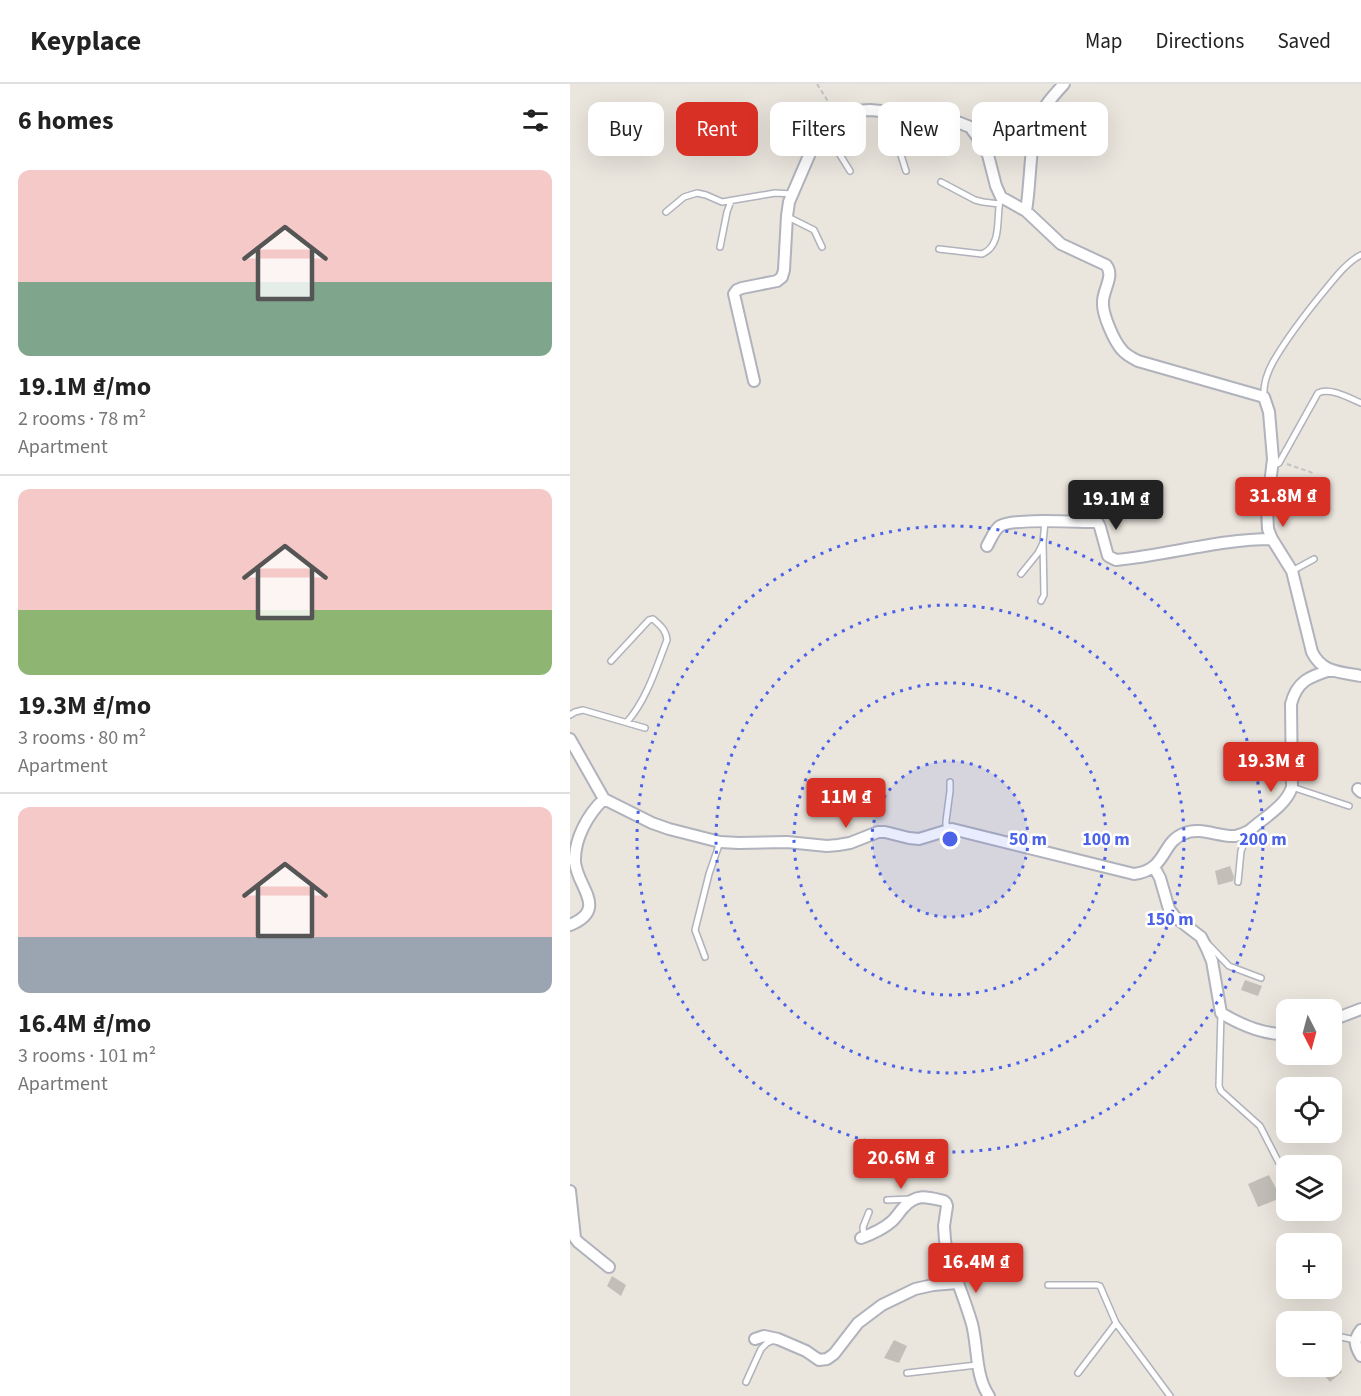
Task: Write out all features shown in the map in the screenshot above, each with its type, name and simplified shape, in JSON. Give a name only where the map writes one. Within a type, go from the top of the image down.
[{"type":"street","points":[[1026,211],[1033,147],[1040,117],[1052,96],[1064,84]]},
{"type":"street","points":[[960,123],[970,128],[988,155],[1000,200],[1026,211],[1061,244],[1106,265],[1109,269],[1110,275],[1103,298],[1104,312],[1121,350],[1138,361],[1264,397],[1269,412],[1276,465],[1267,519],[1268,529],[1272,540],[1292,571],[1316,660],[1329,670],[1361,676]]},
{"type":"street","points":[[754,381],[734,294],[742,288],[777,281],[782,277],[787,216],[792,194],[808,156]]},
{"type":"street","points":[[987,546],[996,530],[1002,525],[1045,522],[1098,523],[1108,556],[1112,560],[1240,540],[1272,540]]},
{"type":"street","points":[[570,739],[604,799],[652,824],[669,830],[720,842],[787,842],[827,846],[850,843],[878,832],[919,839],[952,829],[1134,874],[1154,867],[1175,838],[1186,832],[1203,831],[1234,836],[1249,831],[1283,802],[1292,786],[1291,704],[1294,693],[1309,677],[1329,670]]},
{"type":"street","points":[[570,924],[586,916],[588,911],[587,893],[575,862],[577,846],[584,827],[596,807],[604,799]]},
{"type":"street","points":[[1154,867],[1160,878],[1169,909],[1201,937],[1208,949],[1221,1013],[1258,1031],[1276,1034]]},
{"type":"street","points":[[1342,1016],[1361,1009]]},
{"type":"street","points":[[570,1191],[575,1238],[609,1267]]},
{"type":"street","points":[[863,1237],[892,1221],[912,1199],[923,1196],[946,1203],[947,1253],[972,1325],[984,1390],[989,1396]]},
{"type":"street","points":[[755,1339],[765,1336],[778,1339],[806,1351],[819,1360],[827,1359],[834,1354],[858,1323],[882,1305],[915,1288],[957,1283]]},
{"type":"street","points":[[1358,1335],[1356,1347],[1361,1356]]},
{"type":"lane","points":[[841,156],[850,171]]},
{"type":"lane","points":[[901,156],[906,171]]},
{"type":"lane","points":[[939,249],[982,254],[987,252],[991,248],[998,228],[1000,200],[983,202],[975,200],[941,182]]},
{"type":"lane","points":[[666,212],[684,197],[697,193],[722,202],[775,193],[792,194]]},
{"type":"lane","points":[[720,247],[731,201]]},
{"type":"lane","points":[[787,216],[814,230],[822,247]]},
{"type":"lane","points":[[1264,397],[1263,387],[1272,364],[1300,320],[1335,278],[1361,255]]},
{"type":"lane","points":[[1276,465],[1318,393],[1329,392],[1361,403]]},
{"type":"lane","points":[[1041,601],[1044,595],[1045,522]]},
{"type":"lane","points":[[1021,574],[1038,553],[1043,542]]},
{"type":"lane","points":[[1292,571],[1314,560]]},
{"type":"lane","points":[[611,661],[650,620],[653,619],[663,627],[666,640],[643,700],[638,710],[627,722]]},
{"type":"lane","points":[[570,715],[583,710],[645,728]]},
{"type":"lane","points":[[950,782],[946,825],[952,829]]},
{"type":"lane","points":[[1292,786],[1349,806]]},
{"type":"lane","points":[[1238,882],[1241,851],[1249,831]]},
{"type":"lane","points":[[705,957],[695,930],[709,874],[720,842]]},
{"type":"lane","points":[[1201,937],[1229,966],[1261,978]]},
{"type":"lane","points":[[1221,1013],[1219,1086],[1221,1091],[1260,1126],[1276,1157]]},
{"type":"lane","points":[[887,1200],[912,1199]]},
{"type":"lane","points":[[863,1237],[863,1227],[869,1212]]},
{"type":"lane","points":[[1048,1285],[1100,1286],[1116,1323],[1170,1396]]},
{"type":"lane","points":[[1078,1373],[1116,1323]]},
{"type":"lane","points":[[1342,1335],[1358,1335]]},
{"type":"lane","points":[[746,1382],[761,1349],[767,1343],[778,1339]]},
{"type":"lane","points":[[907,1373],[979,1365]]},
{"type":"path","points":[[817,84],[828,102]]},
{"type":"path","points":[[1276,465],[1288,464],[1313,473]]},
{"type":"building","points":[[1230,866],[1233,881],[1218,885],[1215,871]]},
{"type":"building","points":[[1245,980],[1262,986],[1258,996],[1241,990]]},
{"type":"building","points":[[1269,1175],[1276,1188],[1276,1200],[1258,1207],[1248,1184]]},
{"type":"building","points":[[612,1276],[626,1285],[621,1296],[607,1286]]},
{"type":"building","points":[[894,1340],[907,1346],[899,1363],[884,1358]]},
{"type":"building","points":[[1326,1377],[1336,1377],[1330,1382]]}]
